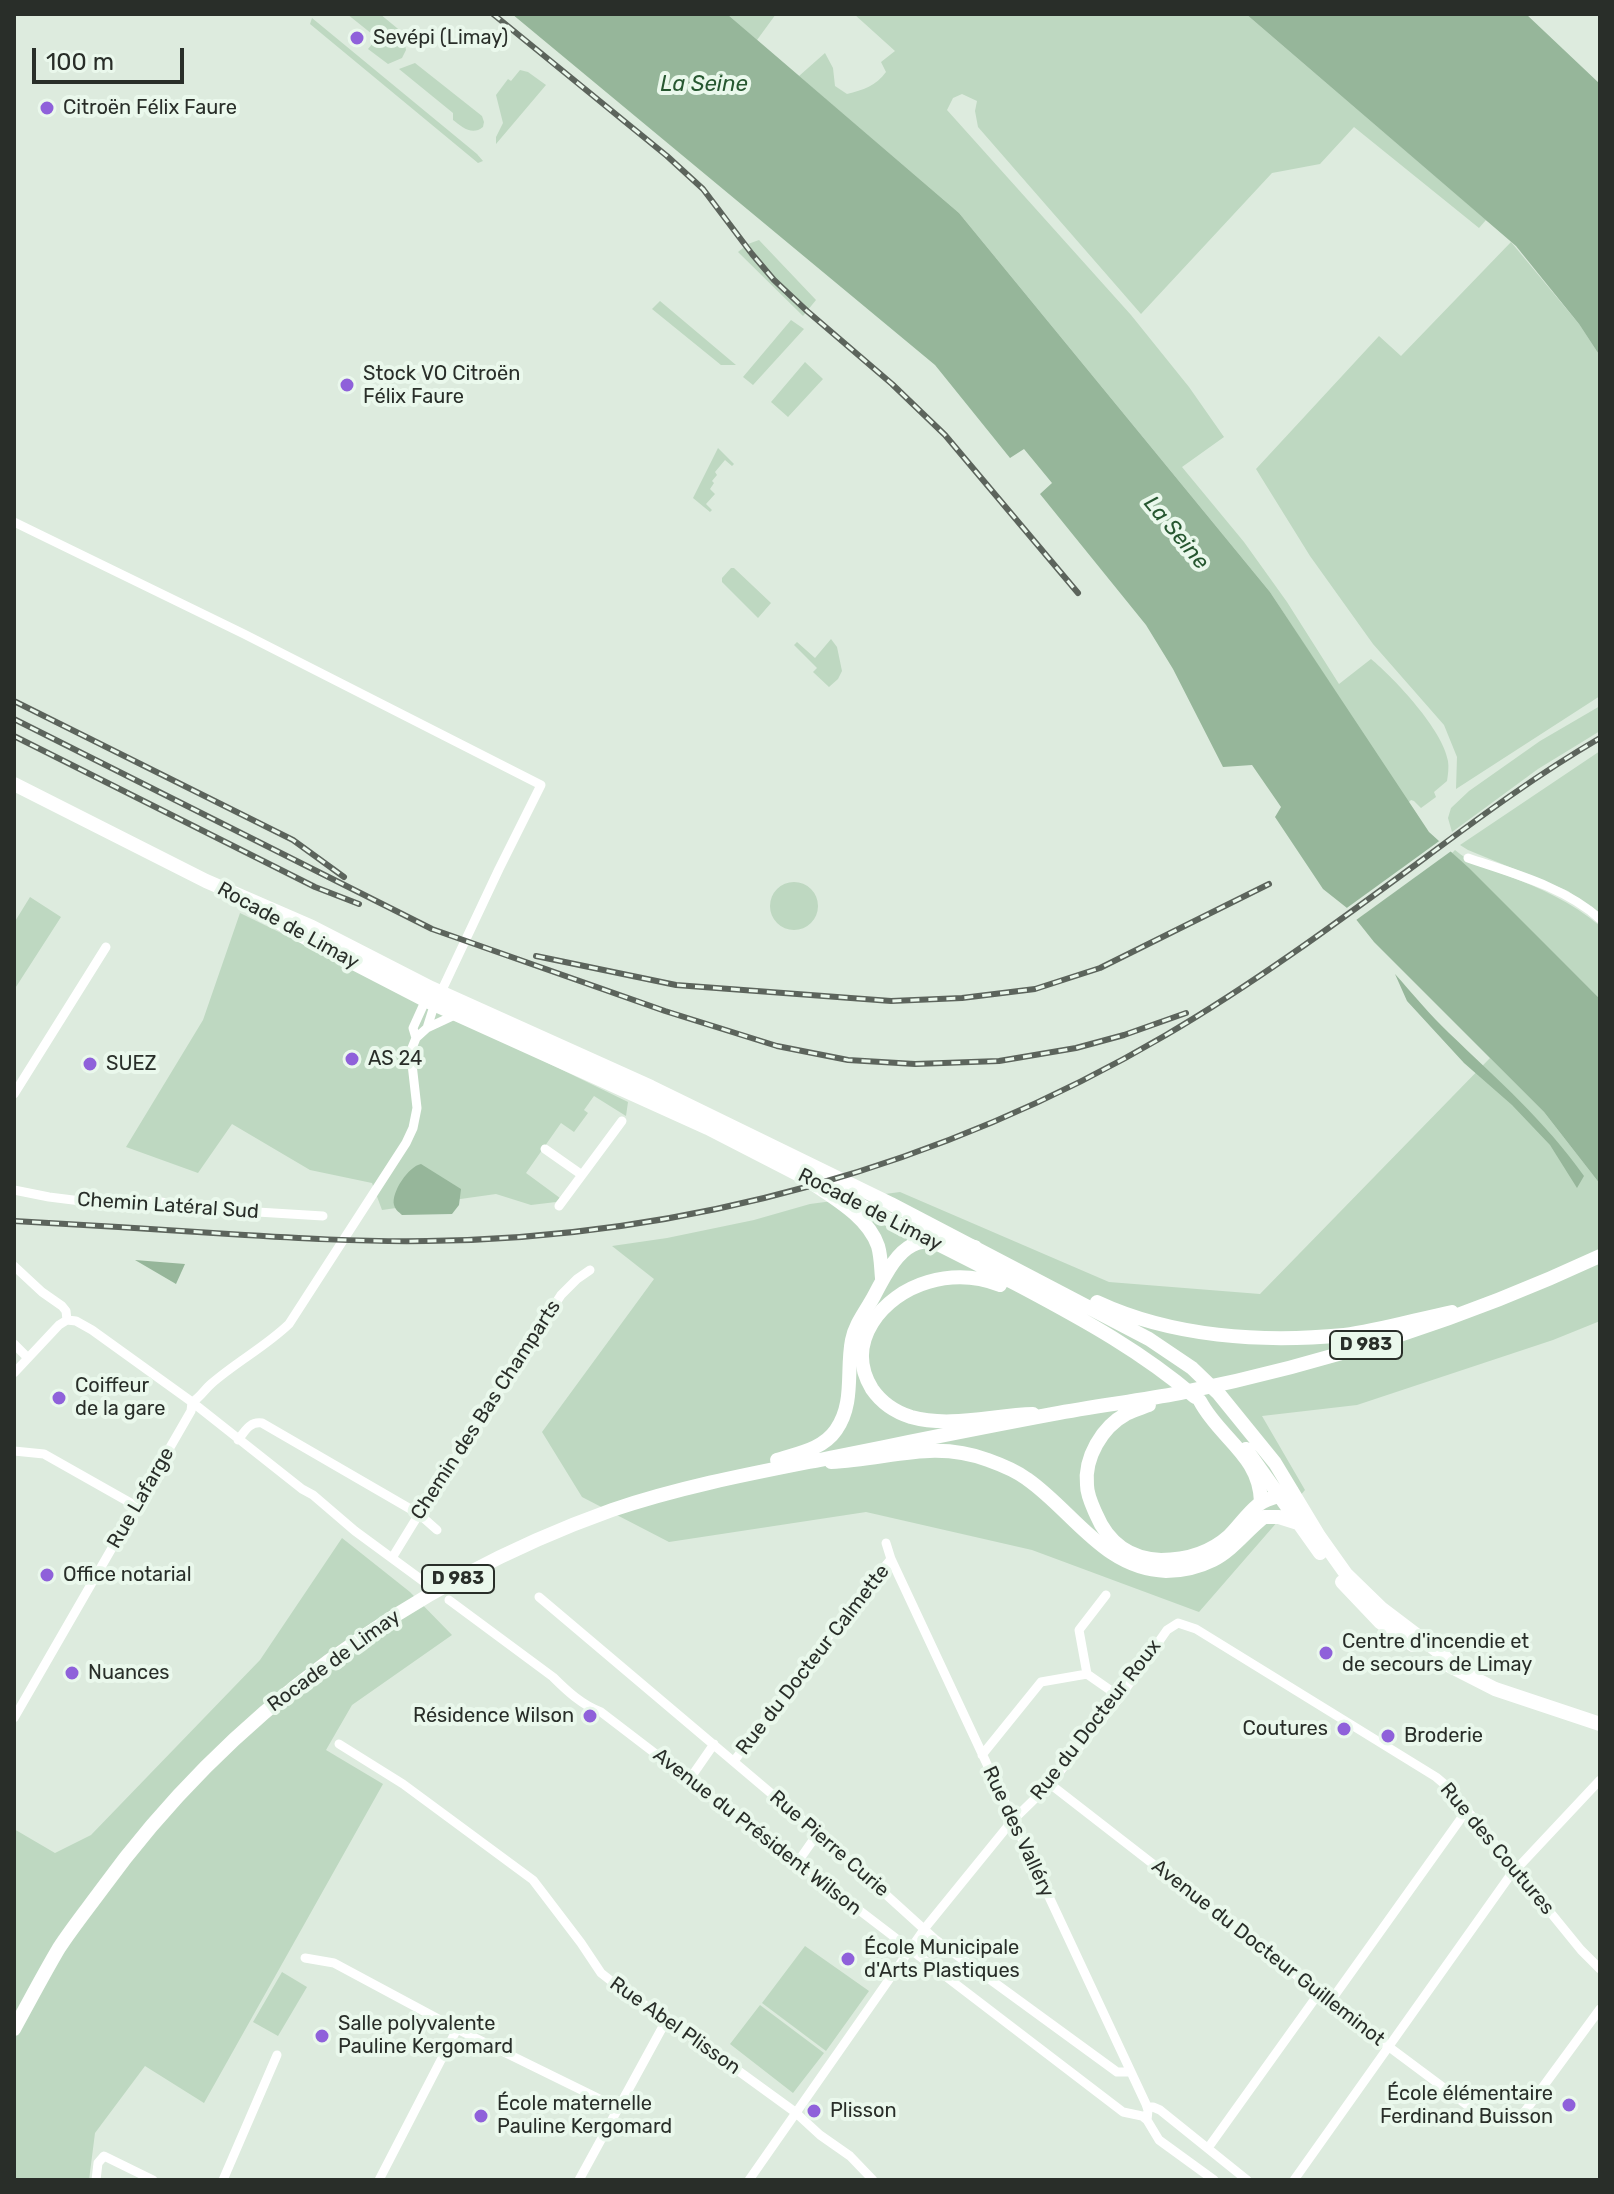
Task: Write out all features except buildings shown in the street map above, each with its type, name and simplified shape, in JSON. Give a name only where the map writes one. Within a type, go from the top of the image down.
[{"type":"main road","name":"Rocade de Limay","points":[[14,784],[206,881],[309,940],[664,1094],[891,1204],[1149,1339],[1192,1368],[1219,1394],[1275,1463],[1298,1523],[1343,1584],[1380,1622],[1437,1661],[1495,1689],[1600,1724]]},
{"type":"main road","name":"Rocade de Limay","points":[[433,996],[457,1014],[708,1128],[928,1239],[1132,1348],[1200,1401],[1246,1447],[1286,1494],[1346,1574],[1381,1608],[1443,1655],[1455,1668]]},
{"type":"main road","points":[[802,1176],[859,1218],[870,1230],[878,1248],[882,1278]]},
{"type":"main road","points":[[735,1476],[812,1449],[837,1429],[847,1408],[851,1342],[855,1329],[882,1278],[901,1252],[928,1239],[975,1247]]},
{"type":"main road","name":"D 983","points":[[735,1476],[1254,1377],[1332,1357],[1477,1307],[1600,1256]]},
{"type":"main road","points":[[1008,1265],[1141,1319],[1229,1336],[1346,1335],[1477,1307]]},
{"type":"main road","points":[[1056,1413],[1006,1414],[958,1421],[909,1417],[888,1406],[870,1385],[862,1360],[863,1343],[871,1323],[888,1303],[909,1289],[953,1277],[984,1278],[1074,1315]]},
{"type":"main road","points":[[1180,1393],[1125,1414],[1096,1444],[1088,1466],[1087,1489],[1105,1534],[1116,1545],[1141,1558],[1163,1560],[1209,1551],[1286,1494]]},
{"type":"main road","points":[[807,1462],[853,1461],[940,1449],[984,1458],[1028,1479],[1081,1529],[1120,1559],[1138,1567],[1174,1571],[1217,1558],[1262,1510],[1256,1473],[1206,1413],[1200,1401]]},
{"type":"main road","name":"Rocade de Limay","points":[[14,2029],[60,1946],[130,1851],[216,1757],[313,1672],[410,1606],[548,1536],[614,1510],[735,1476]]},
{"type":"main road","points":[[1262,1510],[1298,1523]]},
{"type":"street","points":[[14,522],[244,634],[541,785],[433,996],[413,1028],[416,1038]]},
{"type":"street","points":[[1468,858],[1559,893],[1588,908],[1600,919]]},
{"type":"street","points":[[14,1094],[106,947]]},
{"type":"street","points":[[427,1028],[433,996]]},
{"type":"street","points":[[192,1402],[289,1324],[413,1128],[417,1108],[412,1048],[416,1038],[427,1028],[457,1014]]},
{"type":"street","points":[[559,1206],[622,1121]]},
{"type":"street","points":[[545,1149],[582,1175]]},
{"type":"street","name":"Chemin Latéral Sud","points":[[14,1190],[113,1205],[154,1201],[208,1209],[323,1216]]},
{"type":"street","points":[[14,1266],[62,1306],[67,1320]]},
{"type":"street","name":"Chemin des Bas Champarts","points":[[392,1558],[561,1295],[590,1270]]},
{"type":"street","points":[[14,1373],[59,1325],[67,1320],[76,1321],[192,1402],[313,1495],[345,1524],[423,1581]]},
{"type":"street","points":[[14,1344],[28,1358]]},
{"type":"street","name":"Rue Lafarge","points":[[14,1718],[191,1411],[192,1402]]},
{"type":"street","points":[[238,1440],[250,1424],[262,1423],[419,1514],[437,1530]]},
{"type":"street","points":[[14,1451],[44,1454],[136,1506]]},
{"type":"street","name":"Rue des Valléry","points":[[886,1543],[1012,1821],[1147,2107],[1147,2120]]},
{"type":"street","name":"Rue du Docteur Calmette","points":[[734,1761],[891,1559]]},
{"type":"street","points":[[1087,1674],[1079,1630],[1106,1595]]},
{"type":"street","name":"Rue Pierre Curie","points":[[539,1597],[818,1833],[936,1940],[1117,2072],[1130,2072]]},
{"type":"street","name":"Avenue du Président Wilson","points":[[449,1600],[553,1677],[589,1708],[601,1712],[1123,2112],[1142,2116],[1159,2140],[1214,2180]]},
{"type":"street","name":"Rue du Docteur Roux","points":[[749,2180],[925,1928],[1012,1821],[1050,1784],[1175,1623]]},
{"type":"street","name":"Rue des Coutures","points":[[1175,1623],[1184,1623],[1196,1629],[1436,1777],[1449,1788],[1581,1950],[1600,1969]]},
{"type":"street","points":[[982,1755],[1041,1682],[1087,1674],[1120,1697]]},
{"type":"street","name":"Rue Abel Plisson","points":[[339,1744],[403,1784],[533,1880],[601,1973],[795,2112],[850,2156],[873,2180]]},
{"type":"street","points":[[689,1780],[714,1744]]},
{"type":"street","points":[[1294,2180],[1509,1877],[1600,1780]]},
{"type":"street","name":"Avenue du Docteur Guilleminot","points":[[1050,1784],[1487,2120],[1504,2121],[1523,2114],[1600,2009]]},
{"type":"street","points":[[1330,2002],[1467,1810]]},
{"type":"street","points":[[797,1863],[818,1833]]},
{"type":"street","points":[[305,1958],[334,1963],[457,2029],[618,2108]]},
{"type":"street","points":[[1208,2148],[1319,1993]]},
{"type":"street","points":[[579,2180],[667,2019]]},
{"type":"street","points":[[379,2180],[457,2029]]},
{"type":"street","points":[[223,2180],[277,2055]]},
{"type":"street","points":[[1147,2107],[1160,2110],[1247,2180]]},
{"type":"street","points":[[96,2180],[98,2163],[104,2156],[153,2180]]},
{"type":"shaded area","points":[[347,14],[380,14],[403,33],[406,50],[402,58],[388,64],[368,49],[377,38]]},
{"type":"shaded area","points":[[727,14],[776,14],[757,40]]},
{"type":"shaded area","points":[[854,14],[1246,14],[1486,220],[1479,228],[1354,127],[1320,164],[1272,173],[1141,314],[978,127],[977,101],[962,94],[953,98],[947,110],[1131,315],[1189,387],[1224,437],[1182,467],[1244,542],[1339,684],[1371,659],[1428,720],[1444,749],[1448,771],[1447,781],[1434,792],[1436,797],[1421,808],[1414,801],[1408,803],[1270,592],[959,213],[799,76],[825,53],[833,68],[835,86],[847,94],[869,87],[882,77],[886,72],[881,62],[895,51]]},
{"type":"shaded area","points":[[312,18],[483,161],[478,163],[310,24]]},
{"type":"shaded area","points":[[415,63],[482,116],[483,127],[467,130],[453,120],[453,113],[399,69]]},
{"type":"shaded area","points":[[520,70],[546,85],[496,144],[503,123],[496,95],[508,79],[511,81]]},
{"type":"shaded area","points":[[759,240],[816,300],[803,316],[738,252]]},
{"type":"shaded area","points":[[1511,242],[1579,324],[1600,356],[1600,696],[1456,789],[1457,757],[1444,725],[1373,644],[1310,556],[1256,469],[1379,336],[1401,356]]},
{"type":"shaded area","points":[[660,301],[736,365],[721,365],[652,309]]},
{"type":"shaded area","points":[[791,320],[804,329],[753,385],[743,377]]},
{"type":"shaded area","points":[[805,362],[823,379],[788,417],[771,402]]},
{"type":"shaded area","points":[[718,448],[734,464],[732,466],[725,460],[715,472],[717,475],[710,489],[715,494],[706,504],[712,510],[710,512],[693,498]]},
{"type":"shaded area","points":[[731,568],[771,603],[758,618],[722,582]]},
{"type":"shaded area","points":[[831,639],[837,647],[842,671],[829,687],[813,672],[817,668],[794,645],[797,642],[815,658]]},
{"type":"shaded area","points":[[1600,706],[1600,731],[1538,769],[1452,832],[1448,818],[1451,808],[1469,791],[1540,741]]},
{"type":"shaded area","points":[[1600,751],[1600,914],[1568,891],[1460,845]]},
{"type":"shaded area","points":[[1455,850],[1479,865],[1555,896],[1600,926],[1600,999],[1452,853]]},
{"type":"shaded area","points":[[794,882],[811,889],[818,906],[811,923],[794,930],[777,923],[770,906],[777,889]]},
{"type":"shaded area","points":[[30,897],[61,917],[14,990],[14,923]]},
{"type":"shaded area","points":[[240,913],[628,1102],[626,1116],[594,1096],[584,1110],[588,1113],[574,1132],[561,1123],[526,1173],[560,1198],[556,1202],[531,1205],[496,1194],[382,1210],[372,1183],[310,1170],[232,1124],[198,1173],[126,1147],[203,1020]]},
{"type":"shaded area","points":[[1490,1058],[1544,1112],[1600,1184],[1600,1321],[1553,1340],[1357,1405],[1262,1416],[1305,1490],[1199,1612],[1032,1550],[866,1512],[669,1542],[582,1497],[542,1432],[654,1279],[612,1246],[754,1220],[810,1204],[900,1192],[1109,1282],[1260,1294]]},
{"type":"shaded area","points":[[342,1538],[410,1592],[452,1635],[352,1705],[326,1750],[383,1784],[204,2103],[145,2066],[95,2133],[89,2180],[14,2180],[14,1829],[55,1853],[91,1835],[260,1660]]},
{"type":"shaded area","points":[[805,1946],[869,1991],[826,2051],[762,2003]]},
{"type":"shaded area","points":[[282,1972],[307,1987],[278,2036],[253,2022]]},
{"type":"shaded area","points":[[760,2005],[824,2053],[793,2093],[730,2044]]},
{"type":"water","name":"La Seine","points":[[512,14],[727,14],[959,213],[1270,592],[1429,832],[1600,999],[1600,1184],[1544,1112],[1374,942],[1347,908],[1323,889],[1275,817],[1281,807],[1252,765],[1223,767],[1173,669],[1146,625],[1040,494],[1052,483],[1024,449],[1010,458],[935,365]]},
{"type":"water","points":[[1246,14],[1526,14],[1600,84],[1600,356],[1579,324],[1516,246]]},
{"type":"water","points":[[1395,974],[1442,1026],[1554,1137],[1584,1176],[1577,1188],[1550,1145],[1512,1105],[1464,1063],[1407,1001]]},
{"type":"water","points":[[421,1164],[461,1189],[459,1205],[452,1214],[402,1215],[396,1209],[394,1200],[398,1187],[411,1169]]},
{"type":"water","points":[[135,1260],[185,1264],[176,1284]]},
{"type":"pier","points":[[1442,839],[1454,849],[1352,923],[1344,910]]},
{"type":"railway","points":[[493,14],[703,189],[774,280],[945,435],[1078,593]]},
{"type":"railway","points":[[14,701],[293,840],[344,877]]},
{"type":"railway","points":[[14,719],[432,929],[665,1011],[777,1046],[848,1060],[915,1064],[999,1061],[1076,1048],[1186,1013]]},
{"type":"railway","points":[[14,736],[315,887],[359,904]]},
{"type":"railway","points":[[14,1221],[378,1241],[524,1237],[620,1226],[716,1209],[810,1186],[902,1157],[993,1122],[1081,1081],[1166,1035],[1264,973],[1510,796],[1600,738]]},
{"type":"railway","points":[[536,956],[676,985],[891,1001],[962,998],[1035,989],[1100,968],[1269,884]]},
{"type":"place","name":"Sevépi (Limay)","points":[[357,38]]},
{"type":"place","name":"Citroën Félix Faure","points":[[47,108]]},
{"type":"place","name":"Stock VO Citroën Félix Faure","points":[[347,385]]},
{"type":"place","name":"AS 24","points":[[352,1059]]},
{"type":"place","name":"SUEZ","points":[[90,1064]]},
{"type":"place","name":"Coiffeur de la gare","points":[[59,1398]]},
{"type":"place","name":"Office notarial","points":[[47,1575]]},
{"type":"place","name":"Centre d'incendie et de secours de Limay","points":[[1326,1653]]},
{"type":"place","name":"Nuances","points":[[72,1673]]},
{"type":"place","name":"Résidence Wilson","points":[[590,1716]]},
{"type":"place","name":"Coutures","points":[[1344,1729]]},
{"type":"place","name":"Broderie","points":[[1388,1736]]},
{"type":"place","name":"École Municipale d'Arts Plastiques","points":[[848,1959]]},
{"type":"place","name":"Salle polyvalente Pauline Kergomard","points":[[322,2036]]},
{"type":"place","name":"École élémentaire Ferdinand Buisson","points":[[1569,2105]]},
{"type":"place","name":"Plisson","points":[[814,2111]]},
{"type":"place","name":"École maternelle Pauline Kergomard","points":[[481,2116]]}]
